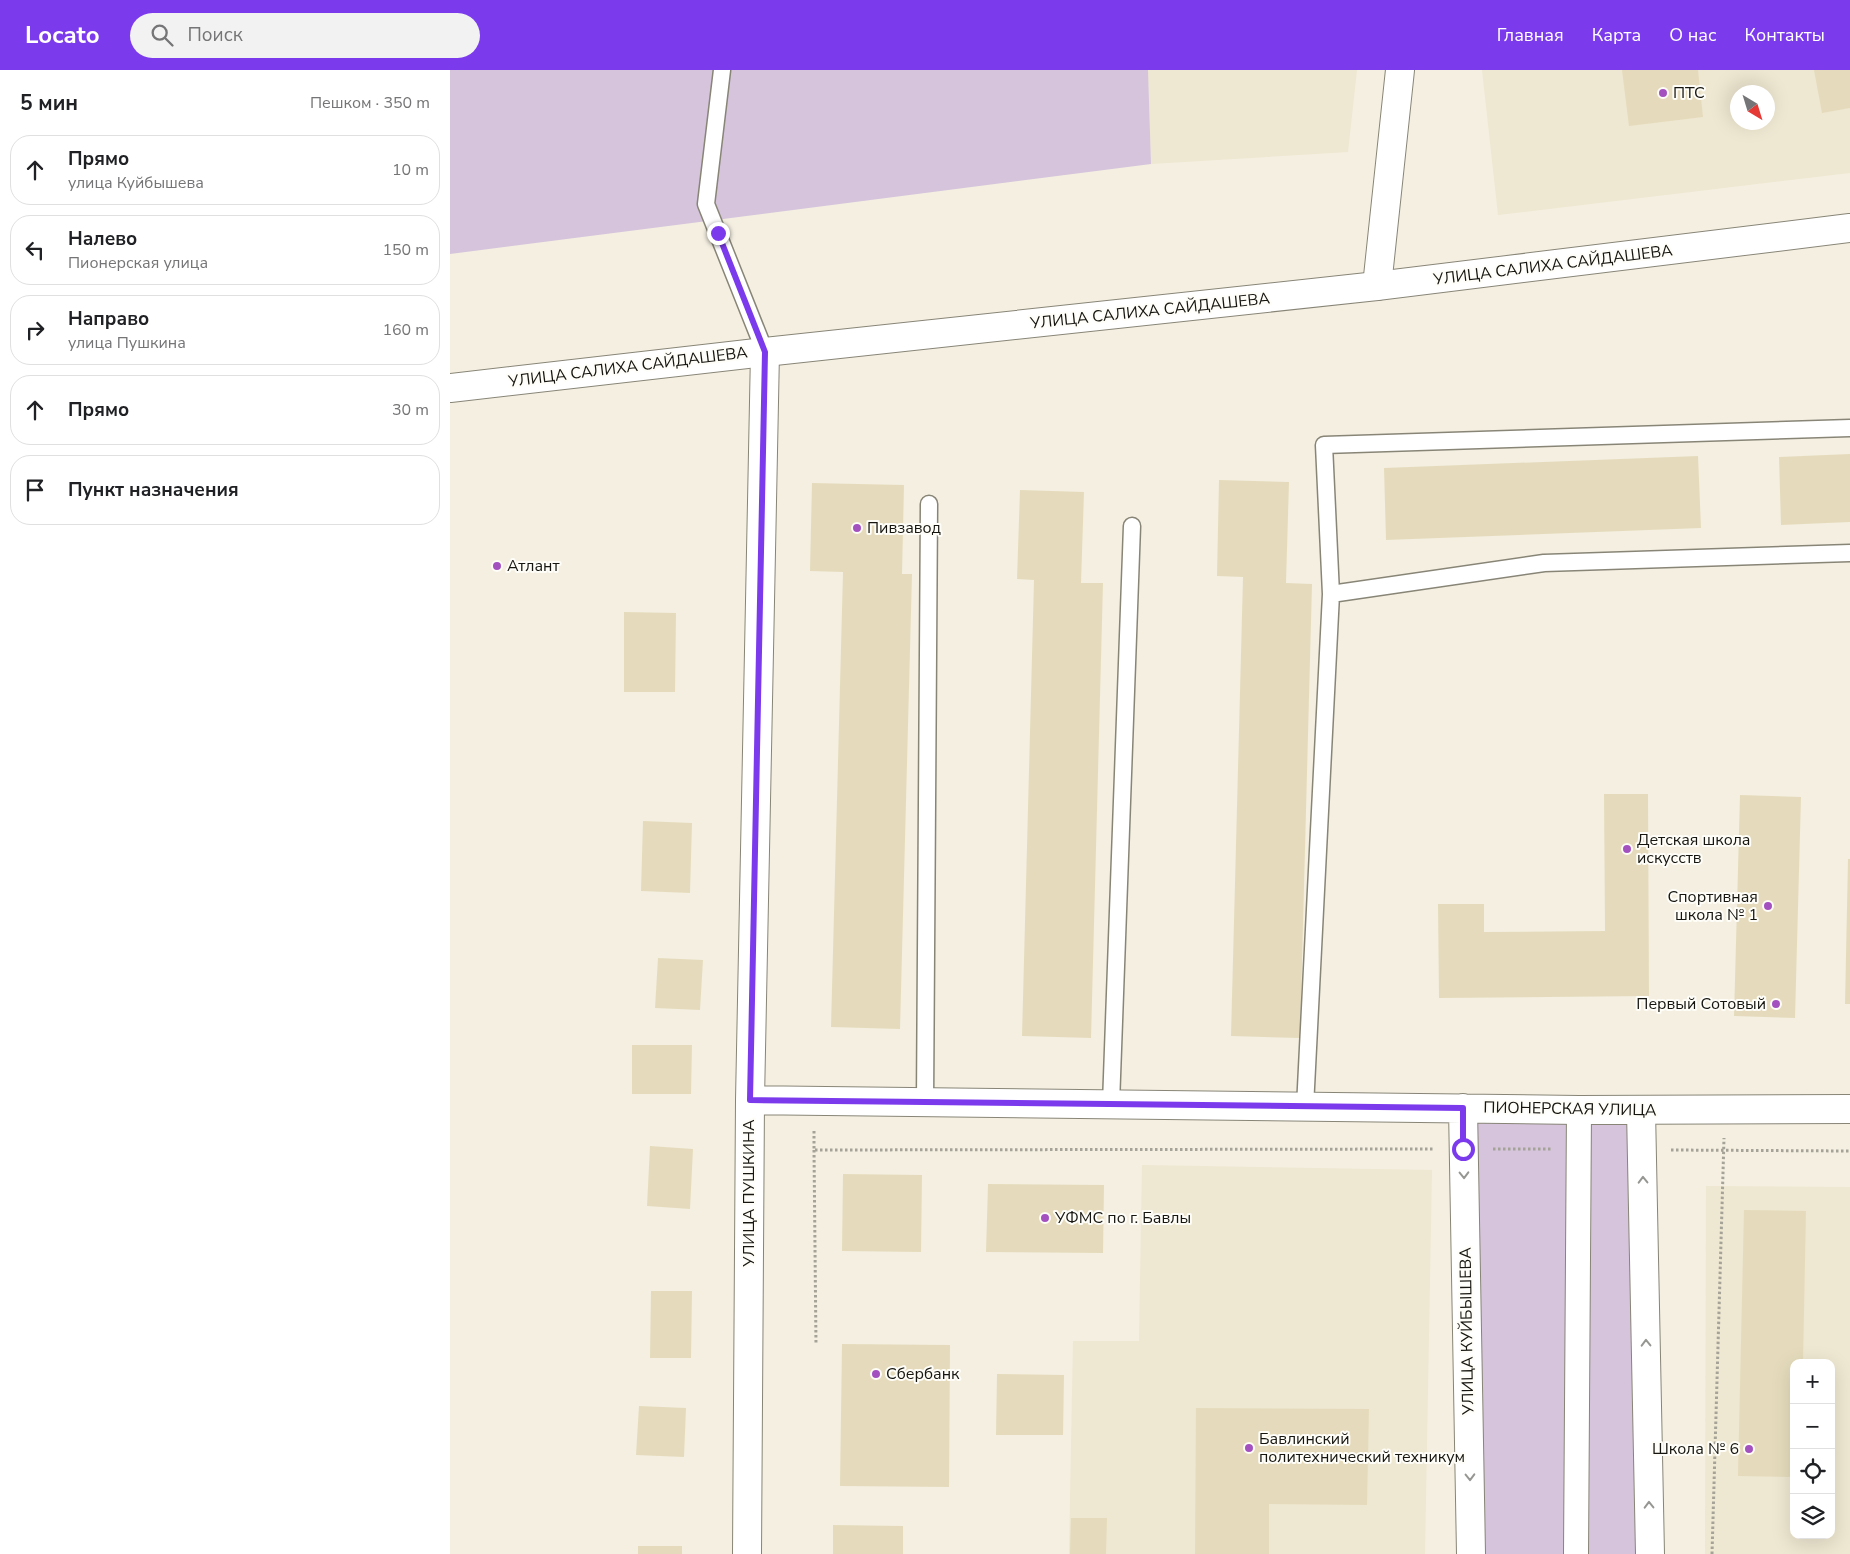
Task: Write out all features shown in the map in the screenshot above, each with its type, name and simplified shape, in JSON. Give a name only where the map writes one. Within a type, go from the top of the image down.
[{"type":"main road","points":[[1377,286],[1400,70]]},
{"type":"main road","name":"УЛИЦА САЛИХА САЙДАШЕВА","points":[[450,388],[1377,286],[1850,228]]},
{"type":"main road","name":"УЛИЦА ПУШКИНА","points":[[747,1554],[750,1100],[765,352]]},
{"type":"main road","name":"ПИОНЕРСКАЯ УЛИЦА","points":[[750,1100],[1579,1110],[1850,1109]]},
{"type":"main road","name":"УЛИЦА КУЙБЫШЕВА","points":[[1463,1108],[1472,1554]]},
{"type":"main road","points":[[1641,1110],[1650,1554]]},
{"type":"street","points":[[1576,1554],[1579,1110]]},
{"type":"lane","points":[[722,70],[706,204],[765,352]]},
{"type":"lane","points":[[1305,1107],[1331,594],[1324,445],[1850,428]]},
{"type":"lane","points":[[925,1102],[929,504]]},
{"type":"lane","points":[[1111,1104],[1132,526]]},
{"type":"lane","points":[[1331,594],[1544,563],[1850,553]]},
{"type":"path","points":[[813,1100],[816,1345]]},
{"type":"path","points":[[1712,1554],[1722,1150],[1726,1110]]},
{"type":"path","points":[[814,1150],[1579,1149]]},
{"type":"path","points":[[1642,1150],[1850,1151]]},
{"type":"shaded area","points":[[450,70],[1148,70],[1151,164],[450,254]]},
{"type":"shaded area","points":[[1148,70],[1357,70],[1348,152],[1151,164]]},
{"type":"shaded area","points":[[1482,70],[1850,70],[1850,173],[1498,215]]},
{"type":"shaded area","points":[[1463,1108],[1641,1110],[1650,1554],[1471,1554]]},
{"type":"shaded area","name":"Бавлинский политехнический техникум","points":[[1142,1165],[1432,1170],[1425,1554],[1069,1554],[1073,1341],[1139,1341]]},
{"type":"shaded area","name":"Школа № 6","points":[[1706,1186],[1850,1187],[1850,1554],[1705,1554]]},
{"type":"building","name":"ПТС","points":[[1622,70],[1698,70],[1703,117],[1629,126]]},
{"type":"building","points":[[1814,70],[1850,70],[1850,108],[1822,113]]},
{"type":"building","points":[[1850,454],[1850,522],[1781,525],[1779,457]]},
{"type":"building","points":[[1698,456],[1701,528],[1386,540],[1384,468]]},
{"type":"building","points":[[1219,480],[1289,482],[1286,583],[1312,584],[1300,1038],[1231,1036],[1243,577],[1217,576]]},
{"type":"building","points":[[812,483],[904,485],[902,574],[912,574],[900,1029],[831,1027],[843,572],[810,571]]},
{"type":"building","points":[[1020,490],[1084,492],[1081,583],[1103,583],[1091,1038],[1022,1036],[1034,580],[1017,579]]},
{"type":"building","points":[[624,612],[676,613],[675,692],[624,692]]},
{"type":"building","name":"Детская школа искусств","points":[[1604,794],[1648,794],[1649,996],[1439,998],[1438,904],[1484,904],[1484,932],[1605,931]]},
{"type":"building","name":"Спортивная школа № 1","points":[[1740,795],[1801,797],[1795,1018],[1734,1016]]},
{"type":"building","points":[[643,821],[692,823],[690,893],[641,891]]},
{"type":"building","points":[[1848,859],[1850,859],[1850,1004],[1845,1004]]},
{"type":"building","points":[[658,958],[703,960],[700,1010],[655,1008]]},
{"type":"building","points":[[632,1045],[692,1045],[691,1094],[632,1094]]},
{"type":"building","points":[[650,1146],[693,1149],[690,1209],[647,1206]]},
{"type":"building","points":[[843,1174],[922,1175],[921,1252],[842,1251]]},
{"type":"building","name":"УФМС по г. Бавлы","points":[[988,1184],[1104,1185],[1103,1253],[986,1252]]},
{"type":"building","points":[[1744,1210],[1806,1211],[1803,1359],[1790,1359],[1790,1477],[1738,1476]]},
{"type":"building","points":[[651,1291],[692,1291],[691,1358],[650,1358]]},
{"type":"building","points":[[842,1344],[950,1345],[949,1487],[840,1486]]},
{"type":"building","points":[[997,1374],[1064,1375],[1063,1435],[996,1435]]},
{"type":"building","points":[[639,1406],[686,1408],[684,1457],[636,1455]]},
{"type":"building","points":[[1196,1408],[1369,1409],[1367,1505],[1269,1504],[1269,1554],[1195,1554]]},
{"type":"building","points":[[1071,1518],[1107,1518],[1106,1554],[1070,1554]]},
{"type":"building","points":[[833,1525],[903,1526],[903,1554],[833,1554]]},
{"type":"building","points":[[638,1546],[682,1546],[682,1554],[638,1554]]},
{"type":"place","name":"ПТС","points":[[1663,93]]},
{"type":"place","name":"Пивзавод","points":[[857,528]]},
{"type":"place","name":"Атлант","points":[[497,566]]},
{"type":"place","name":"Детская школа искусств","points":[[1627,849]]},
{"type":"place","name":"Спортивная школа № 1","points":[[1768,906]]},
{"type":"place","name":"Первый Сотовый","points":[[1776,1004]]},
{"type":"place","name":"УФМС по г. Бавлы","points":[[1045,1218]]},
{"type":"place","name":"Сбербанк","points":[[876,1374]]},
{"type":"place","name":"Бавлинский политехнический техникум","points":[[1249,1448]]},
{"type":"place","name":"Школа № 6","points":[[1749,1449]]},
{"type":"route","points":[[718,233],[765,352],[750,1100],[1463,1108],[1463,1149]]}]
